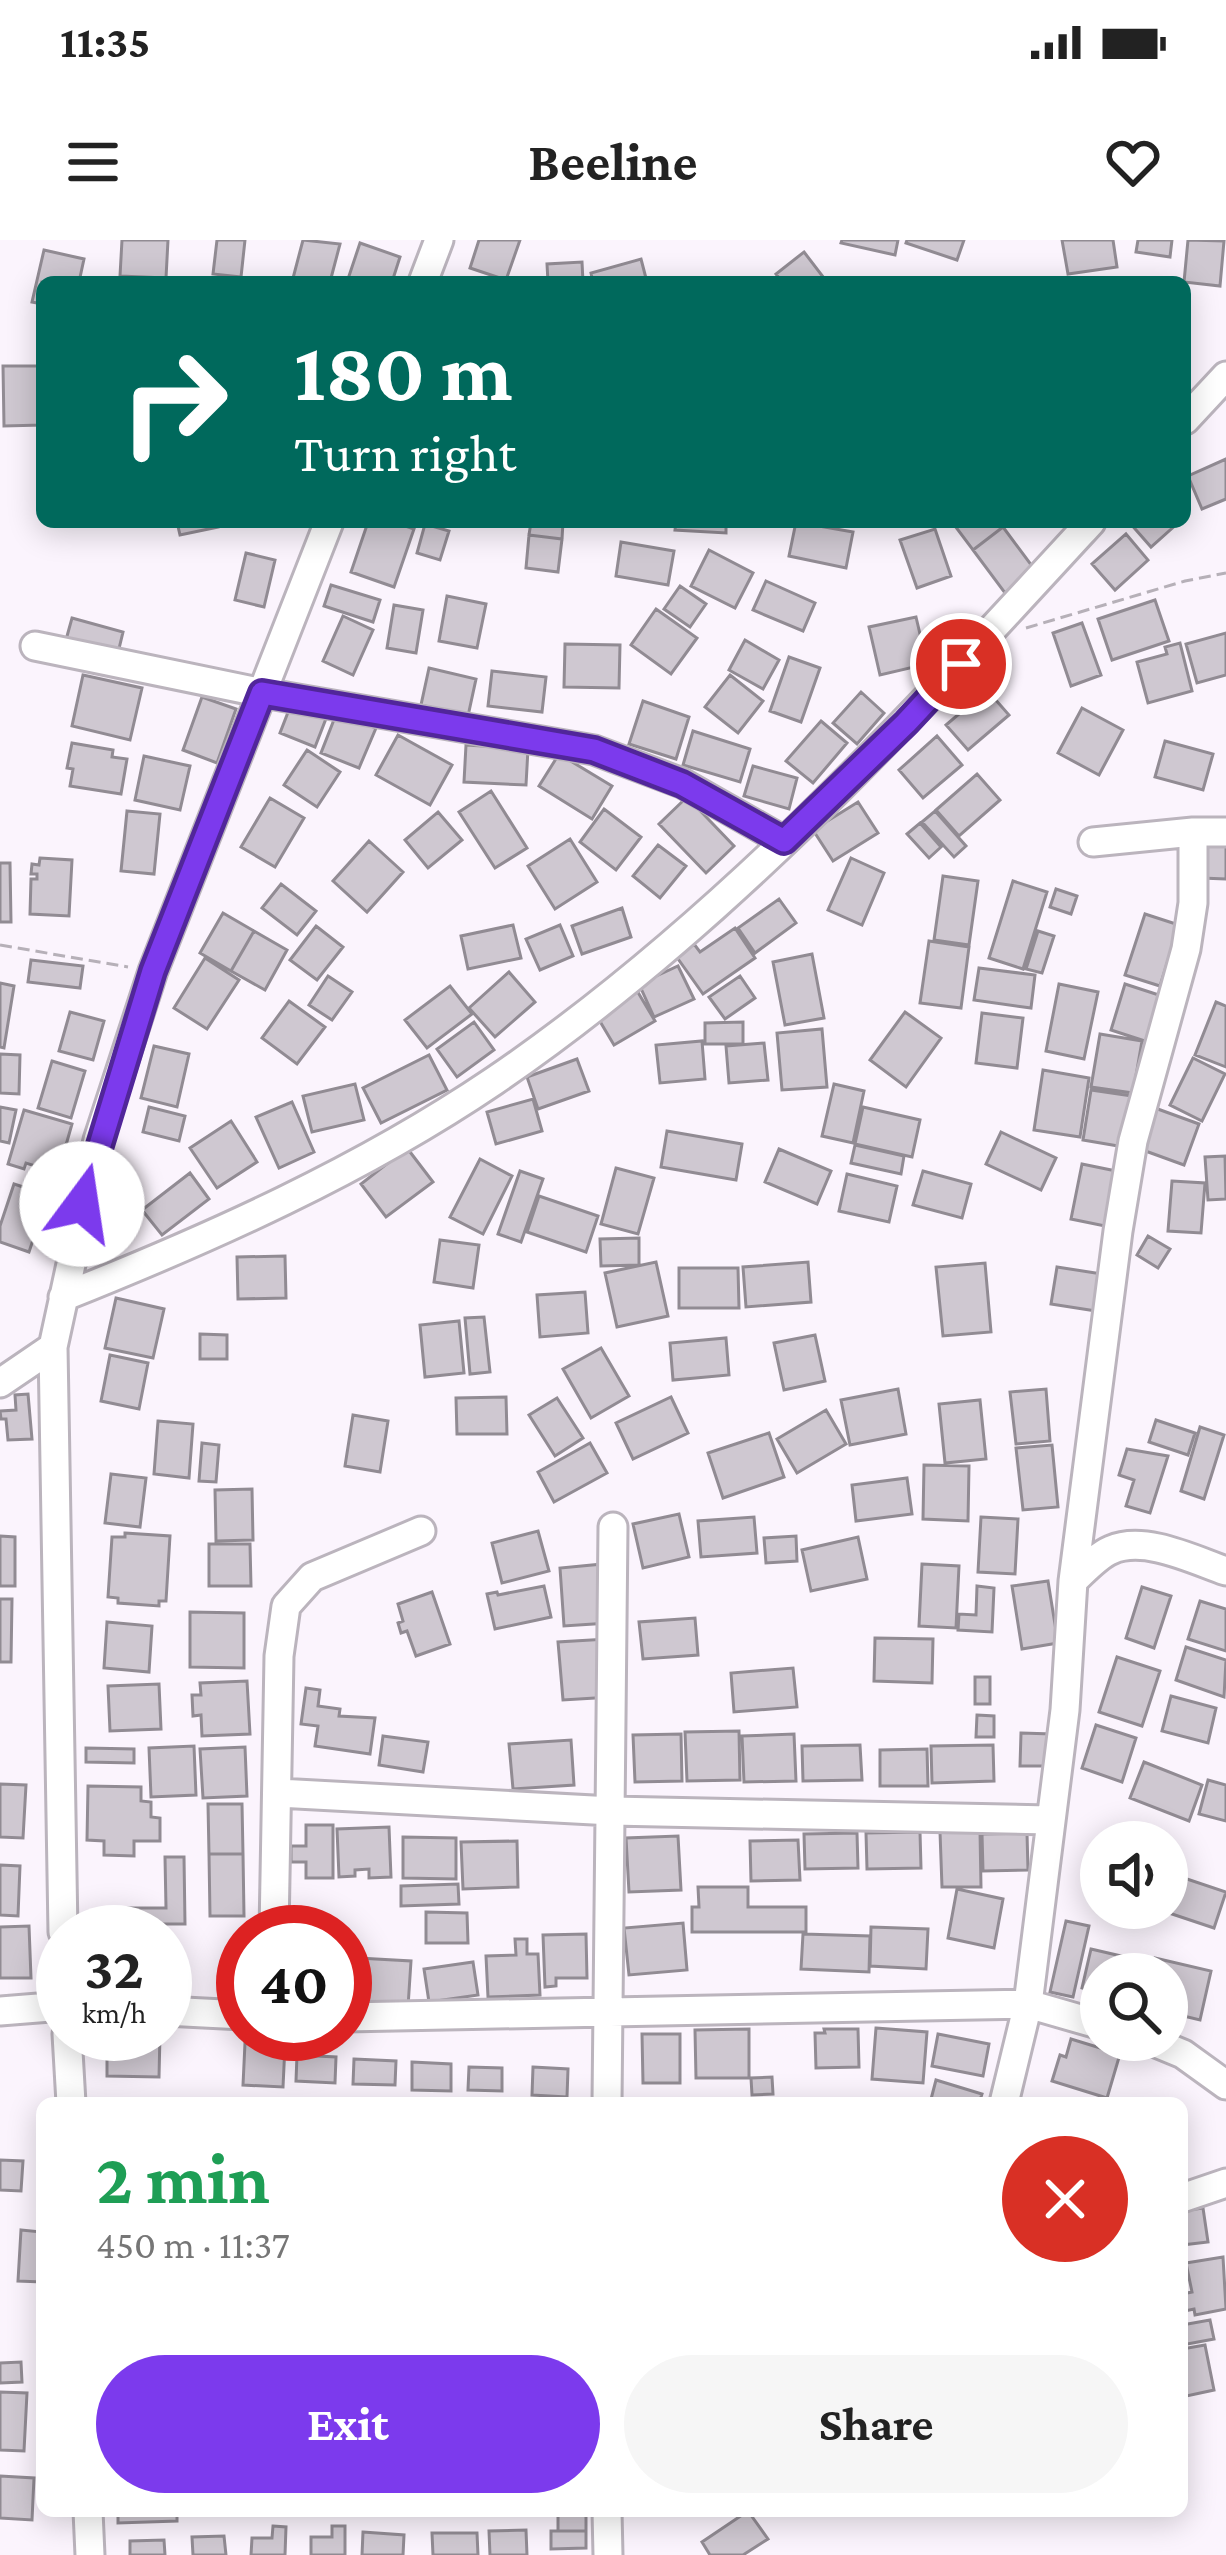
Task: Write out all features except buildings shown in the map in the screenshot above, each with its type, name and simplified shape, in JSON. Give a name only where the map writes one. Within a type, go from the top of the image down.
[{"type":"street","points":[[425,276],[439,240]]},
{"type":"street","points":[[1191,414],[1226,376]]},
{"type":"street","points":[[63,1905],[53,1348],[98,1140],[153,971],[327,528]]},
{"type":"street","points":[[63,1297],[287,1198],[491,1082],[655,957],[784,841],[906,723],[1085,528]]},
{"type":"street","points":[[34,646],[262,693],[594,750],[682,784],[784,841]]},
{"type":"street","points":[[1005,2097],[1028,2004],[1065,1710],[1073,1581],[1133,1141],[1186,949],[1193,902],[1193,832]]},
{"type":"street","points":[[1093,842],[1226,832]]},
{"type":"street","points":[[0,1383],[53,1348]]},
{"type":"street","points":[[607,2097],[613,1527]]},
{"type":"street","points":[[275,1905],[279,1656],[286,1606],[312,1577],[422,1531]]},
{"type":"street","points":[[1073,1581],[1111,1550],[1130,1545],[1226,1571]]},
{"type":"street","points":[[278,1792],[612,1811],[1049,1820]]},
{"type":"street","points":[[372,2017],[1028,2004],[1080,2019]]},
{"type":"street","points":[[0,2011],[36,2008]]},
{"type":"street","points":[[1188,2058],[1226,2085]]},
{"type":"street","points":[[69,2061],[71,2097]]},
{"type":"street","points":[[1188,2196],[1226,2183]]},
{"type":"street","points":[[88,2517],[90,2555]]},
{"type":"street","points":[[608,2517],[608,2555]]},
{"type":"path","points":[[988,634],[1039,626],[1185,580],[1226,573]]},
{"type":"path","points":[[0,944],[153,971]]},
{"type":"route","points":[[82,1204],[153,971],[262,693],[594,750],[682,784],[784,841],[961,664]]}]
